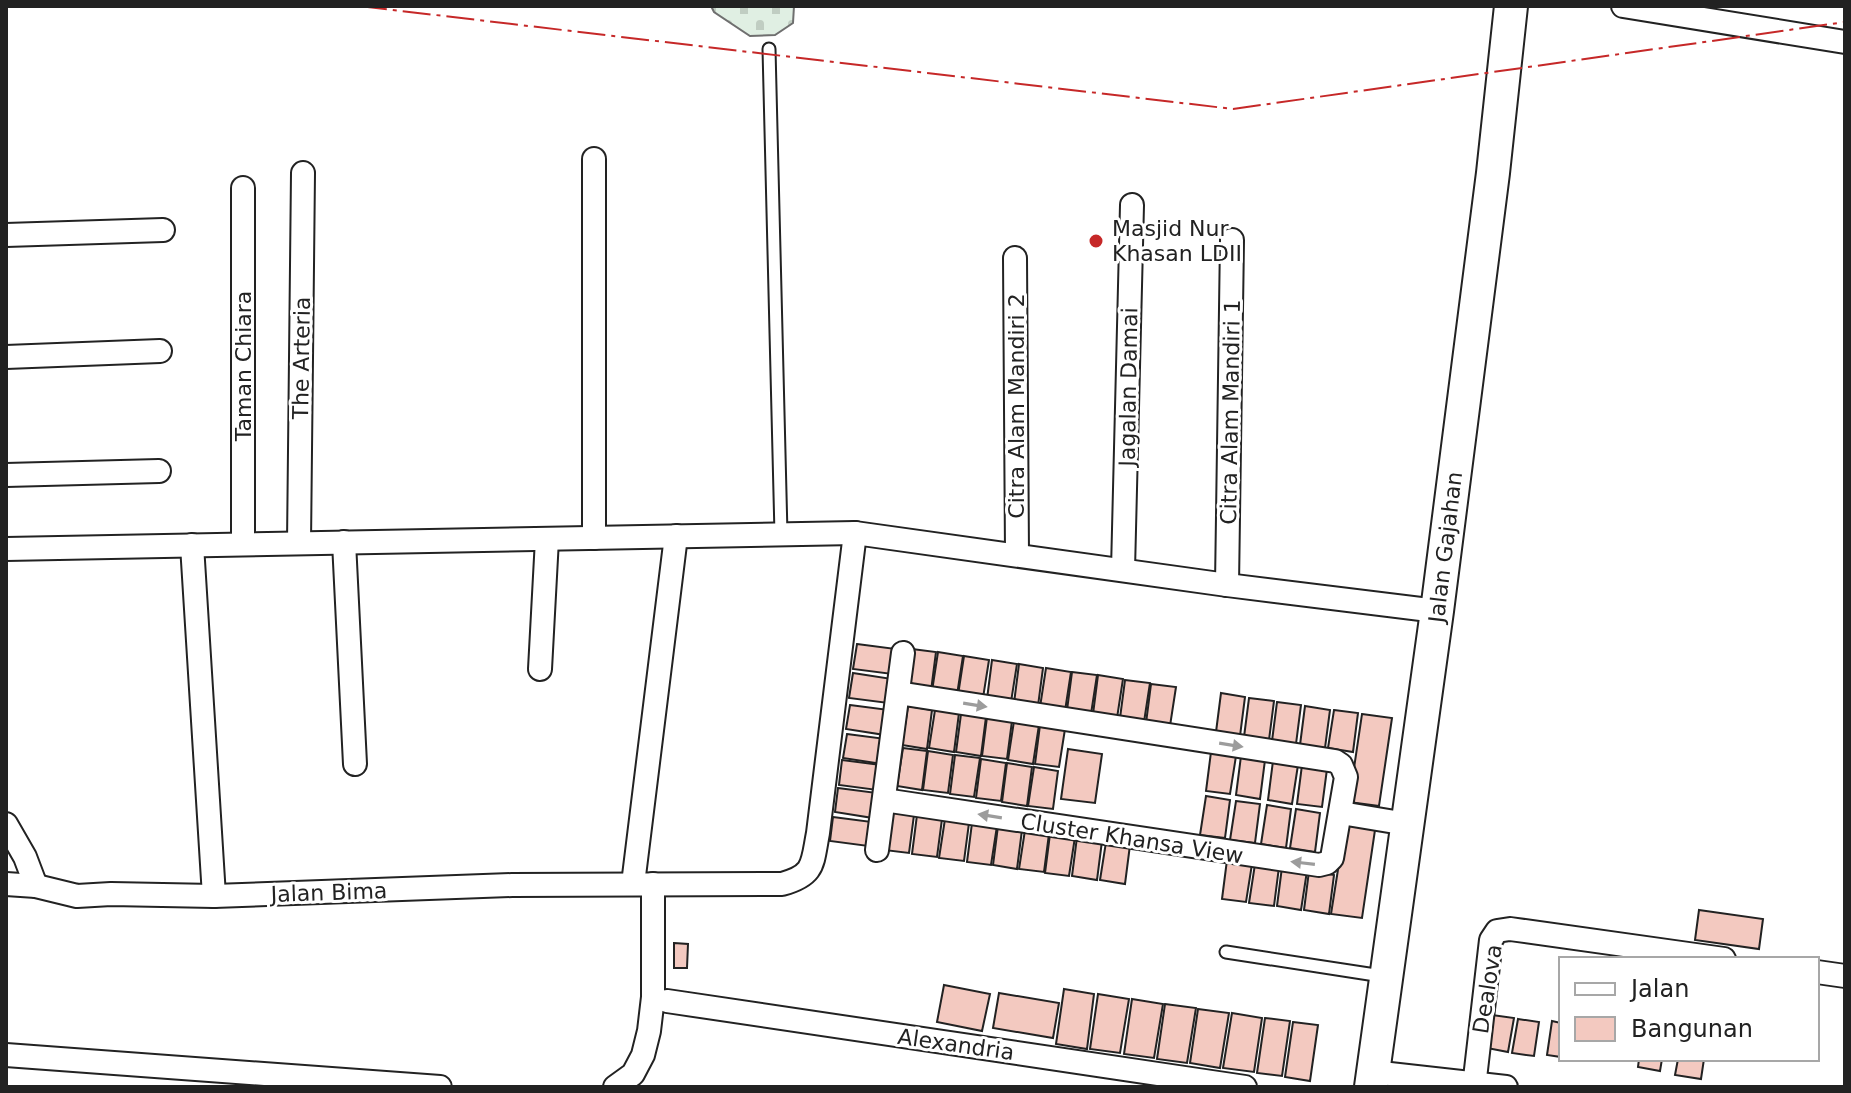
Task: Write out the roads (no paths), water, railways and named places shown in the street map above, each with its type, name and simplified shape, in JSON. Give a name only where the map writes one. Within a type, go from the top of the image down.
[{"type":"street","name":"Jalan Gajahan","points":[[1372,1080],[1437,611],[1511,6]]},
{"type":"street","points":[[1623,6],[1845,42]]},
{"type":"street","points":[[594,159],[594,538]]},
{"type":"street","name":"The Arteria","points":[[299,543],[303,173]]},
{"type":"street","name":"Taman Chiara","points":[[243,188],[243,544]]},
{"type":"street","name":"Jagalan Damai","points":[[1123,570],[1132,205]]},
{"type":"street","points":[[6,235],[163,230]]},
{"type":"street","name":"Citra Alam Mandiri 1","points":[[1227,585],[1232,240]]},
{"type":"street","name":"Citra Alam Mandiri 2","points":[[1015,258],[1017,554]]},
{"type":"street","points":[[6,357],[160,351]]},
{"type":"street","points":[[6,475],[159,471]]},
{"type":"street","points":[[6,549],[855,533],[1437,611]]},
{"type":"street","name":"Jalan Bima","points":[[6,884],[36,886],[77,896],[214,896],[512,885],[782,884],[799,879],[811,868],[818,833],[855,533]]},
{"type":"street","points":[[615,1087],[633,1074],[643,1055],[653,997],[643,884],[676,536]]},
{"type":"street","points":[[540,669],[547,539]]},
{"type":"street","points":[[344,542],[355,764]]},
{"type":"street","points":[[192,545],[214,896]]},
{"type":"street","points":[[877,850],[903,653]]},
{"type":"street","name":"Cluster Khansa View","points":[[884,800],[1319,865],[1332,858],[1346,777],[1341,765],[1335,761],[898,693]]},
{"type":"street","points":[[1341,813],[1407,824]]},
{"type":"street","points":[[6,824],[25,857],[36,886]]},
{"type":"street","name":"Dealova","points":[[1474,1085],[1491,940],[1497,931],[1510,929],[1710,957]]},
{"type":"street","points":[[1819,972],[1845,976]]},
{"type":"street","name":"Alexandria","points":[[667,1001],[1245,1087]]},
{"type":"street","points":[[6,1055],[440,1087]]},
{"type":"street","points":[[1372,1080],[1506,1087]]},
{"type":"lane","points":[[769,49],[781,534]]},
{"type":"lane","points":[[1226,952],[1387,977]]},
{"type":"place","name":"Masjid Nur Khasan LDII","points":[[1096,241]]}]
